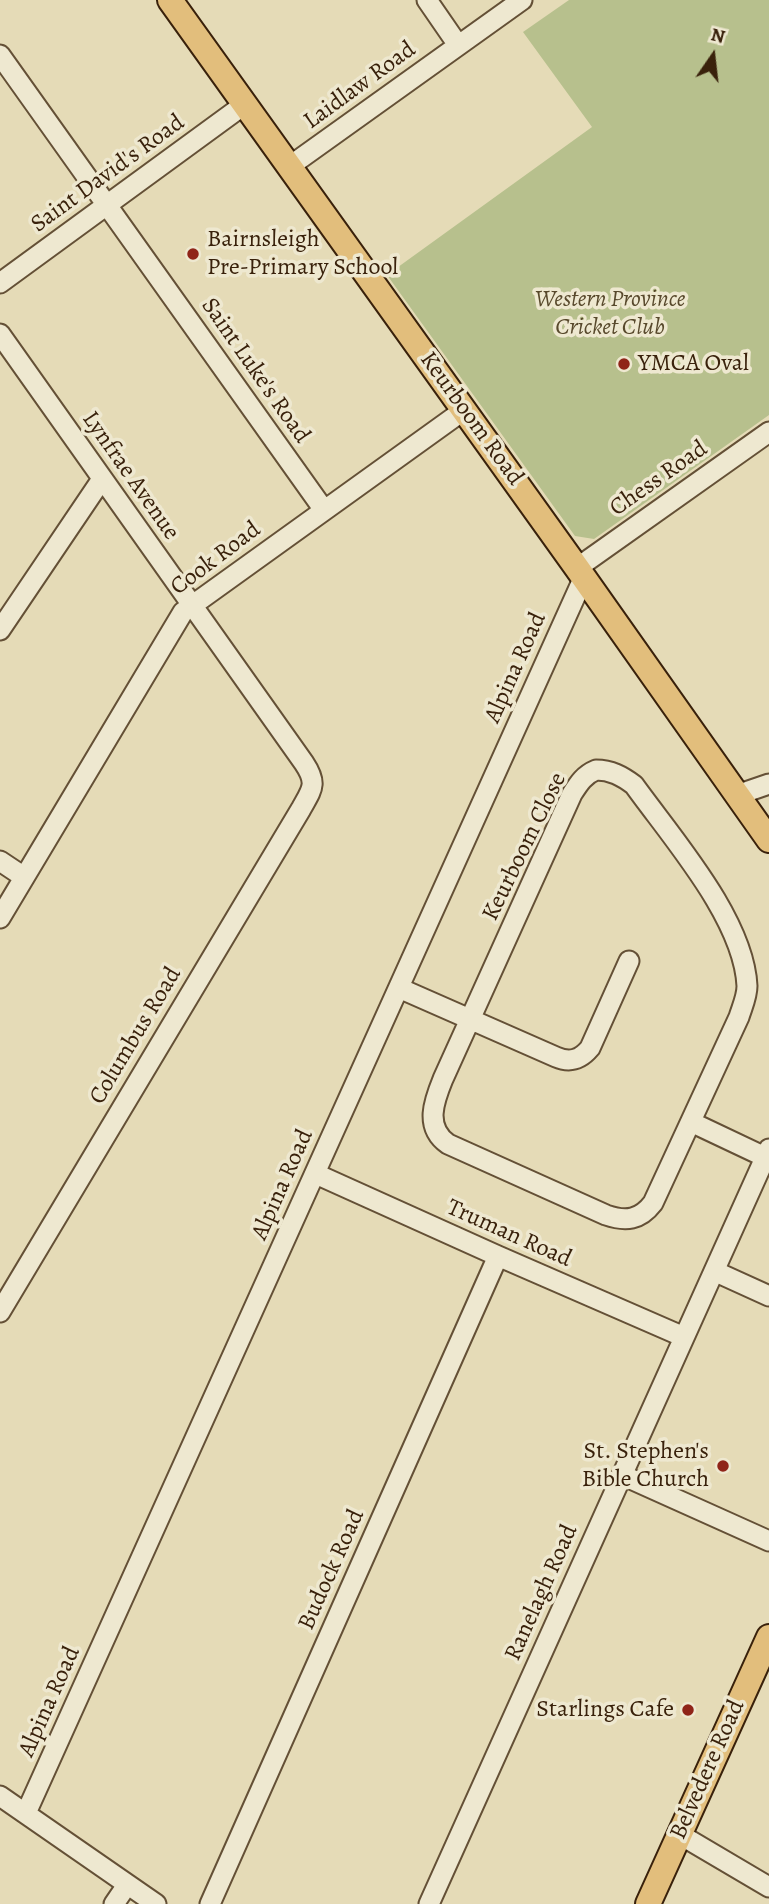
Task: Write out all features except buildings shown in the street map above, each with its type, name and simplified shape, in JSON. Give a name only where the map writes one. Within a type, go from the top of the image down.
[{"type":"main road","name":"Keurboom Road","points":[[170,0],[769,840]]},
{"type":"main road","name":"Belvedere Road","points":[[648,1904],[767,1648]]},
{"type":"street","points":[[427,0],[458,45]]},
{"type":"street","name":"Laidlaw Road","points":[[290,166],[522,0]]},
{"type":"street","name":"Saint Luke's Road","points":[[0,55],[324,510]]},
{"type":"street","name":"Saint David's Road","points":[[0,283],[245,104]]},
{"type":"street","name":"Lynfrae Avenue","points":[[0,334],[304,763],[312,776],[313,784]]},
{"type":"street","name":"Cook Road","points":[[0,918],[177,620],[192,605],[464,410]]},
{"type":"street","name":"Chess Road","points":[[581,573],[769,432]]},
{"type":"street","points":[[0,631],[102,479]]},
{"type":"street","name":"Alpina Road","points":[[26,1813],[400,988],[581,573]]},
{"type":"street","name":"Keurboom Close","points":[[596,770],[618,775],[634,785],[724,914],[741,958],[747,987],[745,999],[693,1117],[653,1203],[640,1216],[624,1220],[606,1215],[448,1144],[440,1138],[433,1126],[434,1105],[443,1079],[580,781],[596,770]]},
{"type":"street","name":"Columbus Road","points":[[0,1312],[301,809],[313,784]]},
{"type":"street","points":[[737,795],[769,784]]},
{"type":"street","points":[[0,861],[24,877]]},
{"type":"street","points":[[400,988],[562,1060],[574,1060],[590,1048],[629,961]]},
{"type":"street","points":[[693,1117],[768,1150]]},
{"type":"street","name":"Ranelagh Road","points":[[429,1904],[768,1150]]},
{"type":"street","name":"Truman Road","points":[[316,1174],[684,1337]]},
{"type":"street","name":"Budock Road","points":[[210,1904],[498,1256]]},
{"type":"street","points":[[714,1271],[769,1296]]},
{"type":"street","points":[[622,1475],[769,1541]]},
{"type":"street","points":[[0,1796],[156,1904]]},
{"type":"street","points":[[680,1834],[769,1887]]},
{"type":"street","points":[[114,1904],[127,1885]]},
{"type":"green space","name":"Western Province Cricket Club","points":[[569,0],[769,0],[769,415],[594,539],[575,536],[387,275],[592,127],[523,32]]},
{"type":"place","name":"Bairnsleigh Pre-Primary School","points":[[193,254]]},
{"type":"place","name":"YMCA Oval","points":[[624,364]]},
{"type":"place","name":"St. Stephen's Bible Church","points":[[723,1466]]},
{"type":"place","name":"Starlings Cafe","points":[[688,1710]]}]
